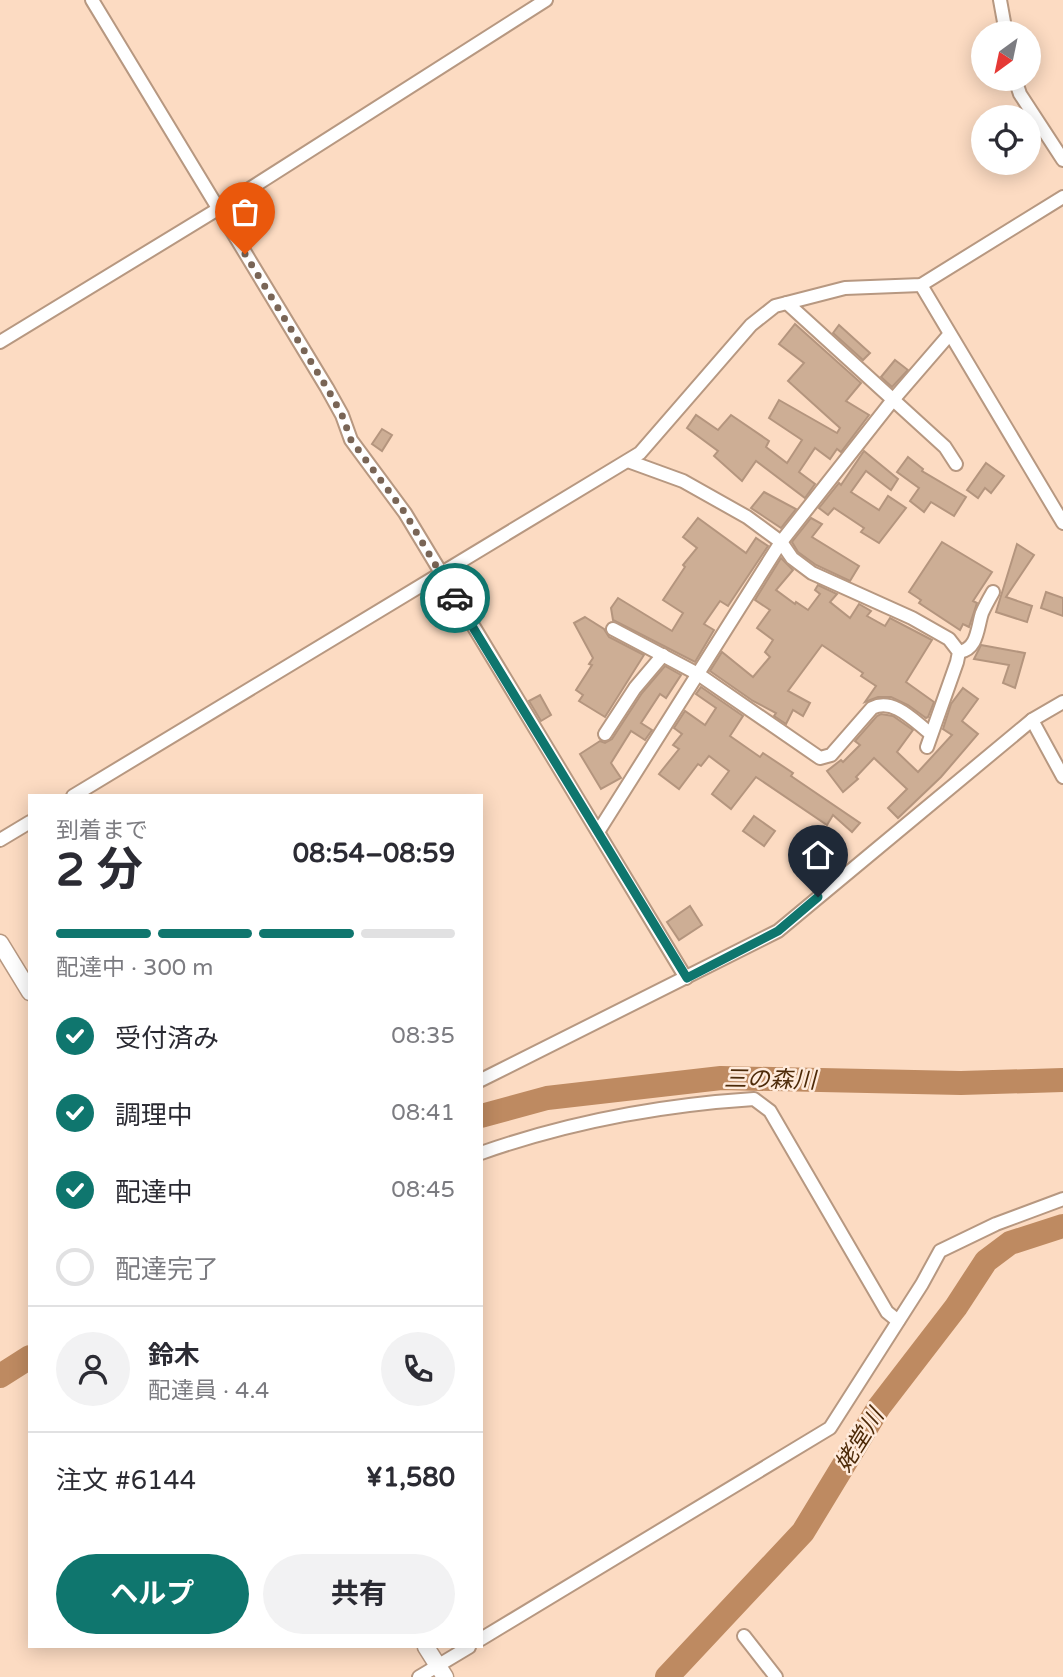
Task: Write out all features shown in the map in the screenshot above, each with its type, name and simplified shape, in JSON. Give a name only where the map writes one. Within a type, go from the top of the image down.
[{"type":"street","points":[[92,0],[327,388],[342,415],[351,440],[405,513],[440,575],[687,978]]},
{"type":"street","points":[[0,342],[218,209],[546,0]]},
{"type":"street","points":[[1000,0],[1004,21]]},
{"type":"street","points":[[1019,91],[1063,160]]},
{"type":"street","points":[[76,794],[640,453],[751,325],[775,306],[845,288],[921,285],[1063,197]]},
{"type":"street","points":[[921,285],[1063,523]]},
{"type":"street","points":[[787,303],[945,447],[956,464]]},
{"type":"street","points":[[598,832],[780,542],[892,401],[949,335]]},
{"type":"street","points":[[628,461],[683,481],[747,517],[780,542],[792,558],[812,573],[912,618],[949,639],[959,652]]},
{"type":"street","points":[[613,629],[698,674],[820,758],[831,755],[872,708],[878,705],[895,707],[929,740],[959,652],[970,647],[977,636],[983,611],[993,592]]},
{"type":"street","points":[[605,734],[635,688],[663,655]]},
{"type":"street","points":[[483,1079],[778,931],[1032,720],[1063,702]]},
{"type":"street","points":[[1032,720],[1063,777]]},
{"type":"street","points":[[0,840],[28,823]]},
{"type":"street","points":[[0,943],[28,989]]},
{"type":"street","points":[[483,1152],[532,1135],[604,1119],[665,1108],[754,1099],[770,1111],[887,1312],[898,1321]]},
{"type":"street","points":[[483,1638],[830,1428],[940,1251],[996,1224],[1063,1199]]},
{"type":"street","points":[[744,1636],[775,1677]]},
{"type":"street","points":[[427,1648],[442,1673]]},
{"type":"street","points":[[419,1677],[442,1673],[468,1648]]},
{"type":"building","points":[[795,324],[861,383],[846,401],[869,415],[841,452],[837,449],[830,459],[815,448],[799,472],[815,484],[805,498],[756,461],[742,481],[714,456],[718,451],[687,428],[696,415],[718,430],[731,415],[769,441],[766,447],[787,463],[802,440],[769,418],[779,400],[837,433],[840,428],[788,381],[804,363],[779,344]]},
{"type":"building","points":[[839,325],[870,353],[863,360],[833,333]]},
{"type":"building","points":[[895,360],[908,370],[892,387],[881,377]]},
{"type":"building","points":[[382,429],[392,435],[382,451],[372,444]]},
{"type":"building","points":[[864,451],[898,479],[891,490],[866,471],[851,492],[879,510],[888,496],[906,508],[879,543],[861,532],[864,528],[834,508],[828,515],[819,508],[839,483],[841,485]]},
{"type":"building","points":[[908,457],[923,469],[922,471],[966,497],[954,516],[931,502],[924,512],[910,501],[919,488],[897,472]]},
{"type":"building","points":[[986,463],[1004,476],[991,493],[985,488],[978,498],[967,490]]},
{"type":"building","points":[[764,492],[796,509],[781,528],[751,508]]},
{"type":"building","points":[[698,518],[746,553],[756,538],[768,546],[728,606],[720,601],[704,624],[714,630],[695,662],[613,620],[611,608],[618,598],[672,631],[683,613],[663,600],[685,567],[683,565],[697,548],[683,537]]},
{"type":"building","points":[[811,518],[822,524],[812,537],[859,566],[850,581],[816,565],[798,552],[792,542]]},
{"type":"building","points":[[942,542],[992,572],[973,601],[977,603],[969,627],[963,624],[960,630],[919,603],[921,600],[909,592]]},
{"type":"building","points":[[1017,544],[1034,555],[1006,597],[1032,606],[1027,622],[996,612]]},
{"type":"building","points":[[781,558],[793,570],[776,590],[795,604],[796,602],[808,610],[820,594],[815,590],[818,585],[837,594],[830,602],[850,618],[859,604],[871,611],[867,616],[885,626],[890,618],[932,640],[906,682],[934,702],[928,717],[891,697],[878,697],[865,702],[876,686],[861,676],[863,673],[822,645],[788,691],[810,703],[803,716],[793,710],[786,724],[774,716],[776,713],[753,701],[710,671],[722,652],[753,677],[770,657],[765,652],[773,640],[757,628],[770,610],[755,600]]},
{"type":"building","points":[[1046,592],[1063,598],[1063,616],[1041,608]]},
{"type":"building","points":[[585,617],[604,629],[609,637],[644,655],[605,717],[579,701],[583,695],[576,690],[592,665],[589,664],[593,658],[574,623]]},
{"type":"building","points":[[981,645],[1025,653],[1015,688],[1003,683],[1009,665],[974,659]]},
{"type":"building","points":[[665,666],[681,675],[666,698],[660,694],[641,723],[652,730],[645,740],[631,731],[611,763],[621,778],[601,789],[580,754],[600,741],[605,743],[612,739],[642,693]]},
{"type":"building","points":[[701,687],[743,716],[730,736],[760,757],[763,753],[793,773],[791,776],[860,823],[852,832],[833,815],[827,825],[756,777],[731,809],[712,794],[729,771],[709,756],[701,766],[698,764],[679,789],[659,774],[679,749],[673,745],[682,734],[674,728],[685,711],[705,725],[716,708],[696,694]]},
{"type":"building","points":[[963,688],[978,699],[962,721],[978,734],[941,777],[898,818],[888,808],[907,789],[874,758],[856,777],[858,779],[843,792],[827,771],[841,760],[843,762],[860,745],[855,741],[881,714],[893,716],[913,730],[897,752],[918,772],[952,735],[943,729],[951,704]]},
{"type":"building","points":[[540,695],[551,715],[541,721],[529,701]]},
{"type":"building","points":[[754,816],[775,831],[764,846],[743,831]]},
{"type":"building","points":[[690,906],[702,925],[679,940],[667,922]]},
{"type":"waterway","name":"三の森川","points":[[483,1115],[547,1098],[721,1078],[961,1083],[1063,1080]]},
{"type":"waterway","name":"姥堂川","points":[[667,1677],[803,1532],[879,1407],[956,1307],[986,1261],[1010,1243],[1063,1226]]},
{"type":"waterway","name":"三の森川","points":[[0,1376],[28,1358]]},
{"type":"way so far","points":[[245,254],[327,388],[342,415],[351,440],[405,513],[455,598]]},
{"type":"route","points":[[455,598],[687,978],[778,931],[818,897]]}]
